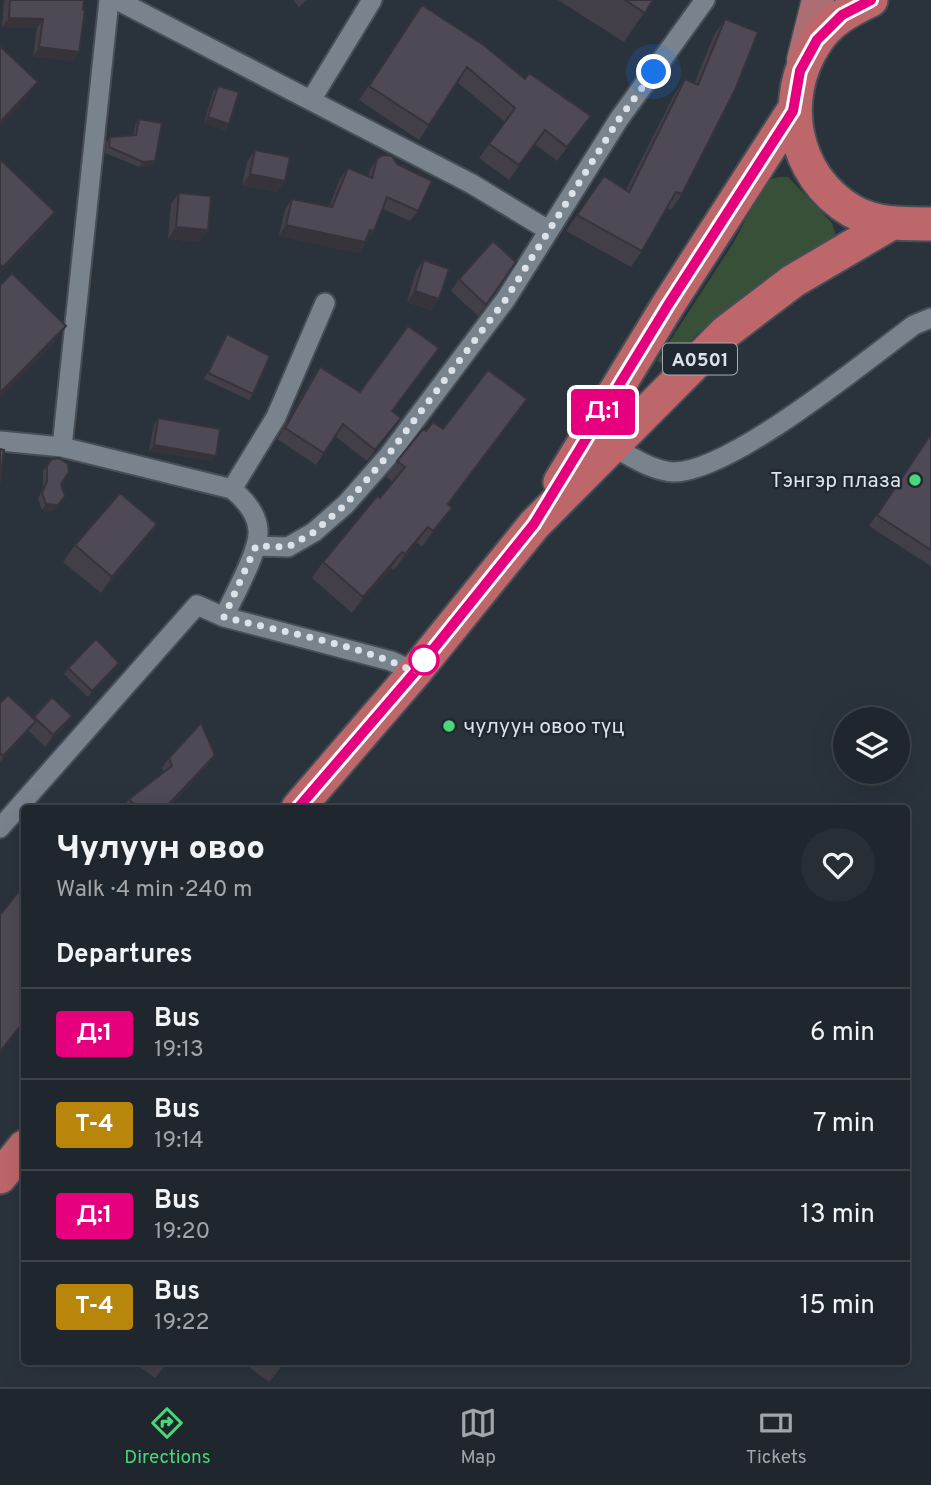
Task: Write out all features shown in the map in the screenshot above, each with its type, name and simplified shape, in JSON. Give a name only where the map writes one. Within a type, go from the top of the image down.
[{"type":"highway","name":"A0501","points":[[871,0],[842,15],[817,40],[800,71],[793,111],[801,150],[821,185],[852,211],[890,224],[931,224]]},
{"type":"highway","name":"A0501","points":[[534,524],[668,305],[793,111]]},
{"type":"highway","name":"A0501","points":[[301,805],[415,672],[534,524],[726,332],[793,281],[890,224]]},
{"type":"highway","points":[[0,1177],[21,1151]]},
{"type":"main road","points":[[800,71],[818,0]]},
{"type":"street","points":[[62,447],[109,0]]},
{"type":"street","points":[[117,0],[472,184],[548,230]]},
{"type":"street","points":[[311,100],[372,0]]},
{"type":"street","points":[[256,546],[288,547],[314,532],[346,504],[388,455],[506,299],[619,119],[705,0]]},
{"type":"street","points":[[232,489],[276,417],[325,303]]},
{"type":"street","points":[[613,447],[653,467],[672,472],[691,470],[728,455],[773,428],[914,325],[931,317]]},
{"type":"street","points":[[0,441],[62,447],[232,489],[244,499],[254,516],[258,530],[256,546],[224,617]]},
{"type":"street","points":[[2,822],[197,605],[224,617],[391,660],[415,672]]},
{"type":"green space","points":[[788,177],[832,223],[836,236],[830,245],[759,284],[696,335],[667,365],[657,361],[734,242],[766,181]]},
{"type":"building","points":[[10,0],[84,0],[79,52],[39,47],[43,19],[9,18]]},
{"type":"building","points":[[625,0],[653,0],[645,13]]},
{"type":"building","points":[[422,5],[485,46],[525,79],[529,73],[591,116],[567,147],[545,130],[519,165],[489,144],[515,108],[467,67],[429,125],[369,86]]},
{"type":"building","points":[[725,19],[758,32],[735,90],[682,194],[676,192],[642,251],[577,215],[604,176],[629,192],[685,79],[698,85]]},
{"type":"building","points":[[0,46],[38,82],[0,122]]},
{"type":"building","points":[[218,86],[239,92],[229,124],[208,117]]},
{"type":"building","points":[[139,119],[162,123],[155,161],[143,162],[109,147],[110,137],[136,135]]},
{"type":"building","points":[[255,150],[290,157],[285,181],[250,174]]},
{"type":"building","points":[[383,155],[392,156],[397,164],[432,181],[418,211],[387,197],[374,231],[370,230],[365,242],[286,225],[292,199],[332,207],[348,168],[372,178],[377,159]]},
{"type":"building","points":[[0,159],[55,212],[3,267],[0,264]]},
{"type":"building","points":[[179,193],[211,196],[208,230],[176,227]]},
{"type":"building","points":[[493,241],[516,262],[486,305],[459,279]]},
{"type":"building","points":[[424,260],[449,269],[439,299],[415,291]]},
{"type":"building","points":[[12,273],[66,326],[0,393],[0,285]]},
{"type":"building","points":[[408,326],[439,348],[392,411],[401,418],[375,450],[343,424],[324,453],[285,428],[320,367],[360,392]]},
{"type":"building","points":[[227,334],[270,356],[253,394],[208,373]]},
{"type":"building","points":[[488,370],[527,399],[448,504],[452,508],[433,531],[428,527],[363,597],[323,562],[377,496],[380,498],[405,467],[397,461],[423,429],[426,431],[433,422],[443,429]]},
{"type":"building","points":[[158,418],[220,429],[216,456],[154,445]]},
{"type":"building","name":"Тэнгэр плаза","points":[[931,434],[931,550],[877,515]]},
{"type":"building","points":[[0,449],[4,450],[0,483]]},
{"type":"building","points":[[59,458],[68,464],[69,472],[61,484],[65,496],[58,505],[46,504],[42,493],[47,481],[47,465],[52,459]]},
{"type":"building","points":[[120,493],[157,524],[112,577],[75,545]]},
{"type":"building","points":[[96,639],[119,663],[92,691],[68,668]]},
{"type":"building","points":[[8,695],[36,721],[3,756],[0,753],[0,703]]},
{"type":"building","points":[[52,697],[72,716],[53,735],[34,717]]},
{"type":"building","points":[[201,723],[215,755],[168,805],[134,805],[129,799],[172,766],[169,758]]},
{"type":"building","points":[[21,889],[21,1025],[0,1052],[0,915]]},
{"type":"bus line","name":"Д:1","points":[[301,805],[415,672],[534,524],[668,305],[793,111],[800,71],[817,40],[842,15],[871,0]]},
{"type":"place","name":"Тэнгэр плаза","points":[[915,480]]},
{"type":"place","name":"чулуун овоо түц","points":[[449,726]]},
{"type":"route","points":[[424,660],[415,672],[391,660],[224,617],[256,546],[288,547],[314,532],[346,504],[388,455],[506,299],[619,119],[654,72]]}]
